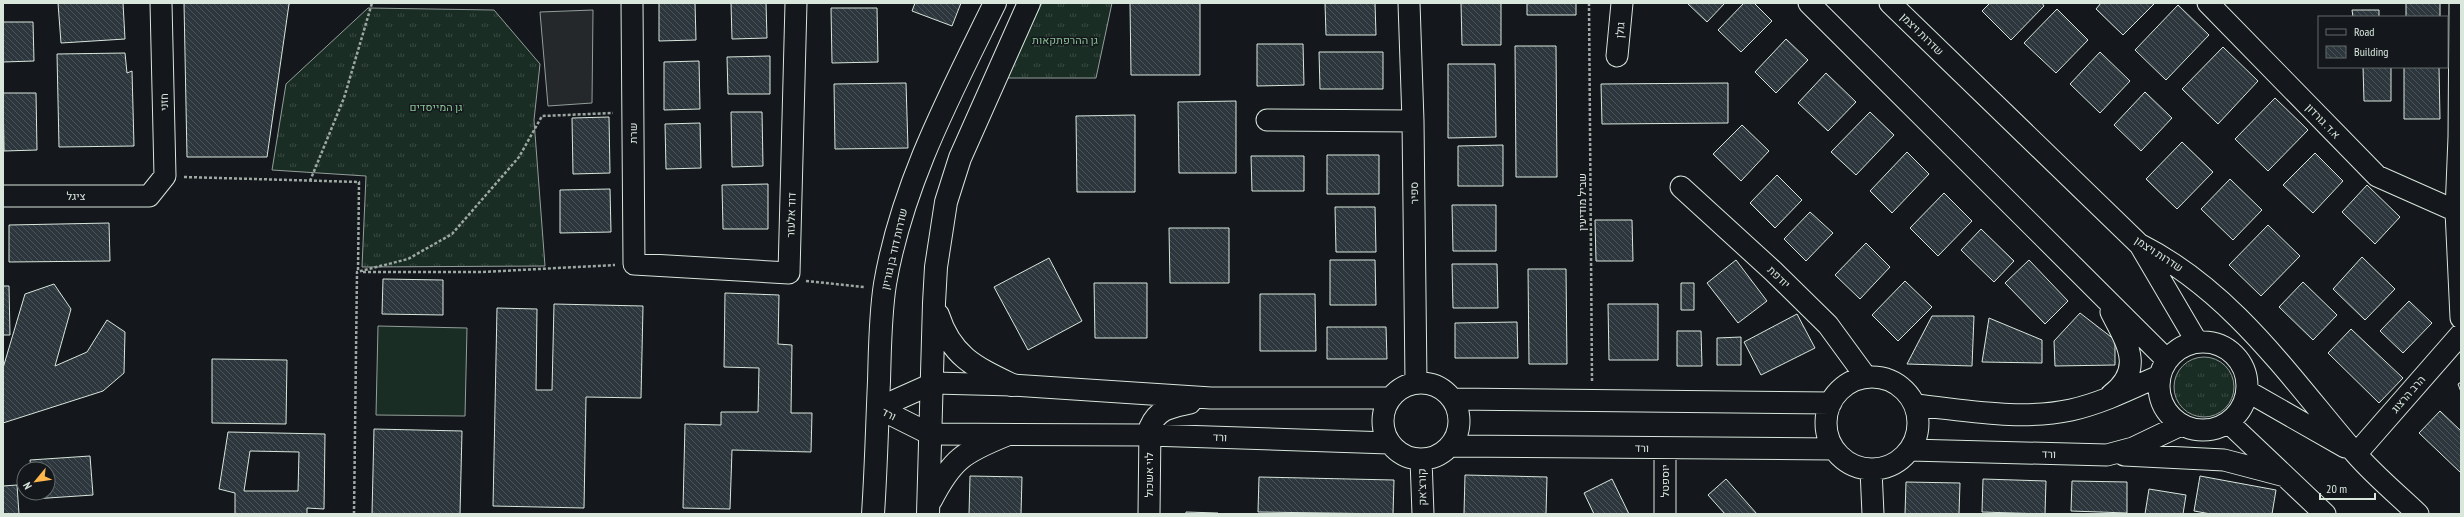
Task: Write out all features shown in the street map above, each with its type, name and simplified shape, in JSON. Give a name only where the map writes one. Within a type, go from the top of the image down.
[{"type":"main road","name":"שדרות דוד בן גוריון","points":[[872,512],[885,285],[901,212],[959,73],[995,3]]},
{"type":"main road","points":[[928,509],[930,434],[934,383],[934,303],[936,267],[946,202],[963,151],[1029,3]]},
{"type":"main road","points":[[934,303],[944,334],[962,356],[974,366],[1012,385]]},
{"type":"main road","points":[[928,509],[947,470],[956,461],[967,452],[1006,435]]},
{"type":"street","name":"חזני","points":[[161,3],[165,176]]},
{"type":"street","name":"שרת","points":[[632,3],[634,264]]},
{"type":"street","name":"דוד אלעזר","points":[[788,273],[796,3]]},
{"type":"street","name":"ספיר","points":[[1409,3],[1414,120],[1416,382]]},
{"type":"street","name":"גולן","points":[[1617,56],[1622,3]]},
{"type":"street","points":[[1809,3],[2104,297],[2163,368]]},
{"type":"street","name":"שדרות ויצמן","points":[[1890,3],[2139,244],[2183,270],[2216,295],[2277,358],[2356,454],[2418,514]]},
{"type":"street","name":"א.ד. גורדון","points":[[2208,3],[2377,176],[2456,211]]},
{"type":"street","points":[[2460,3],[2460,137],[2456,211],[2461,318]]},
{"type":"street","points":[[1267,120],[1414,120]]},
{"type":"street","name":"ציגל","points":[[3,196],[149,196],[165,176]]},
{"type":"street","name":"יודפת","points":[[1680,187],[1773,271],[1828,325],[1866,377]]},
{"type":"street","points":[[2139,244],[2197,342]]},
{"type":"street","points":[[634,264],[788,273]]},
{"type":"street","points":[[2104,297],[2127,344],[2131,370],[2125,382],[2104,401]]},
{"type":"street","name":"הרב הרצוג","points":[[2356,454],[2461,334]]},
{"type":"street","points":[[1915,405],[2004,414],[2048,414],[2104,401],[2163,368],[2186,345],[2197,342],[2222,346],[2234,354],[2242,365],[2246,378],[2247,391],[2241,408],[2229,422],[2218,428],[2206,431],[2193,430],[2181,425],[2170,417],[2162,404],[2158,391],[2163,368]]},
{"type":"street","points":[[1866,377],[1881,378],[1895,383],[1907,392],[1915,405],[1919,420],[1917,436],[1910,450],[1893,464],[1871,470],[1857,467],[1844,460],[1834,449],[1827,434],[1826,418],[1831,403],[1839,390],[1852,381],[1866,377]]},
{"type":"street","points":[[1416,382],[1437,386],[1452,399],[1458,410],[1459,423],[1456,435],[1450,446],[1432,458],[1421,459],[1403,455],[1389,443],[1384,432],[1382,421],[1384,409],[1389,398],[1406,385],[1416,382]]},
{"type":"street","name":"ורד","points":[[878,408],[934,383],[1012,385],[1211,398],[1389,398]]},
{"type":"street","points":[[2247,391],[2356,454]]},
{"type":"street","name":"לוי אשכול","points":[[1149,514],[1149,435],[1154,418],[1163,409],[1211,398]]},
{"type":"street","points":[[1452,399],[1831,403]]},
{"type":"street","name":"ורד","points":[[878,408],[930,434],[1149,435],[1389,443]]},
{"type":"street","points":[[2229,422],[2325,514]]},
{"type":"street","name":"ורד","points":[[1910,450],[2107,455],[2132,448],[2181,425]]},
{"type":"street","points":[[1149,486],[1164,452],[1178,436]]},
{"type":"street","name":"ורד","points":[[1450,446],[1665,449],[1834,449]]},
{"type":"street","name":"יוספטל","points":[[1665,449],[1665,514]]},
{"type":"street","points":[[2107,455],[2190,457],[2224,460],[2285,476]]},
{"type":"street","name":"קורצ'אק","points":[[1421,459],[1423,514]]},
{"type":"street","points":[[1871,470],[1873,514]]},
{"type":"path","points":[[310,181],[344,98],[372,3]]},
{"type":"path","name":"שביל מודיעין","points":[[1589,3],[1592,401]]},
{"type":"path","points":[[357,272],[408,259],[452,234],[519,157],[542,116],[633,113]]},
{"type":"path","points":[[165,176],[358,182],[354,514]]},
{"type":"path","points":[[357,272],[482,272],[634,264]]},
{"type":"path","points":[[788,273],[800,280],[860,287],[885,285]]},
{"type":"green space","name":"גן ההרפתקאות","points":[[1042,3],[1112,3],[1096,78],[1003,78]]},
{"type":"green space","name":"גן המייסדים","points":[[368,8],[494,10],[540,64],[534,120],[545,266],[362,267],[366,176],[272,170],[286,84]]},
{"type":"green space","points":[[378,326],[467,328],[465,416],[376,415]]},
{"type":"green space","points":[[2204,357],[2220,362],[2225,366],[2229,371],[2234,387],[2229,403],[2225,408],[2220,412],[2204,417],[2188,412],[2183,408],[2179,403],[2174,387],[2179,371],[2183,366],[2188,362]]},
{"type":"shaded area","points":[[593,10],[592,103],[548,106],[540,12]]},
{"type":"building","points":[[58,3],[123,3],[125,39],[61,43]]},
{"type":"building","points":[[184,3],[292,3],[289,4],[267,157],[187,157]]},
{"type":"building","points":[[659,3],[695,3],[696,40],[659,41]]},
{"type":"building","points":[[731,3],[766,3],[767,38],[732,39]]},
{"type":"building","points":[[915,3],[961,3],[952,26],[912,11]]},
{"type":"building","points":[[1130,3],[1200,3],[1200,75],[1131,75]]},
{"type":"building","points":[[1325,3],[1375,3],[1376,35],[1326,35]]},
{"type":"building","points":[[1461,3],[1501,3],[1501,45],[1462,45]]},
{"type":"building","points":[[1527,3],[1576,3],[1576,15],[1527,15]]},
{"type":"building","points":[[1687,3],[1725,3],[1707,22]]},
{"type":"building","points":[[1744,3],[1754,3],[1772,21],[1741,52],[1718,30]]},
{"type":"building","points":[[1990,3],[2042,3],[2044,6],[2011,40],[1982,11]]},
{"type":"building","points":[[2101,3],[2155,3],[2123,35],[2096,9]]},
{"type":"building","points":[[2406,3],[2440,3],[2440,16],[2406,16]]},
{"type":"building","points":[[2178,5],[2209,35],[2166,80],[2135,50]]},
{"type":"building","points":[[831,8],[877,8],[878,62],[832,63]]},
{"type":"building","points":[[2057,9],[2088,40],[2056,73],[2024,43]]},
{"type":"building","points":[[2352,10],[2379,10],[2379,16],[2353,16]]},
{"type":"building","points":[[3,22],[33,22],[34,61],[3,62]]},
{"type":"building","points":[[1786,39],[1808,60],[1776,93],[1755,72]]},
{"type":"building","points":[[1257,44],[1303,44],[1304,85],[1257,86]]},
{"type":"building","points":[[1515,46],[1556,46],[1557,177],[1516,177]]},
{"type":"building","points":[[2223,47],[2258,81],[2218,124],[2182,89]]},
{"type":"building","points":[[1319,52],[1383,52],[1383,89],[1320,89]]},
{"type":"building","points":[[2100,52],[2130,81],[2100,113],[2070,84]]},
{"type":"building","points":[[125,53],[127,73],[132,71],[134,146],[59,147],[57,54]]},
{"type":"building","points":[[770,56],[770,94],[728,94],[727,57]]},
{"type":"building","points":[[699,61],[700,109],[664,110],[664,62]]},
{"type":"building","points":[[1448,64],[1495,64],[1496,137],[1448,138]]},
{"type":"building","points":[[2363,68],[2391,68],[2391,101],[2364,101]]},
{"type":"building","points":[[2404,68],[2439,68],[2440,119],[2404,119]]},
{"type":"building","points":[[1826,73],[1856,102],[1828,131],[1798,103]]},
{"type":"building","points":[[906,83],[908,148],[835,149],[834,84]]},
{"type":"building","points":[[1728,83],[1728,123],[1602,124],[1601,84]]},
{"type":"building","points":[[2145,92],[2172,118],[2141,151],[2114,125]]},
{"type":"building","points":[[3,93],[36,93],[37,150],[4,151]]},
{"type":"building","points":[[2275,98],[2308,130],[2268,171],[2235,139]]},
{"type":"building","points":[[1236,101],[1236,173],[1179,173],[1178,102]]},
{"type":"building","points":[[731,112],[762,112],[763,166],[732,167]]},
{"type":"building","points":[[1870,112],[1894,135],[1856,175],[1831,152]]},
{"type":"building","points":[[1135,115],[1135,192],[1077,192],[1076,116]]},
{"type":"building","points":[[609,117],[610,173],[573,174],[572,118]]},
{"type":"building","points":[[700,123],[701,168],[666,169],[665,124]]},
{"type":"building","points":[[1742,125],[1769,151],[1741,181],[1713,154]]},
{"type":"building","points":[[2182,142],[2213,172],[2177,209],[2146,179]]},
{"type":"building","points":[[1503,145],[1503,186],[1458,186],[1458,146]]},
{"type":"building","points":[[1907,152],[1929,174],[1892,213],[1870,191]]},
{"type":"building","points":[[2315,153],[2343,181],[2313,213],[2283,185]]},
{"type":"building","points":[[1327,155],[1379,155],[1379,194],[1327,194]]},
{"type":"building","points":[[1251,156],[1304,156],[1304,191],[1252,191]]},
{"type":"building","points":[[1777,175],[1802,200],[1775,228],[1750,203]]},
{"type":"building","points":[[2230,179],[2262,210],[2233,240],[2201,209]]},
{"type":"building","points":[[768,184],[768,229],[723,229],[722,185]]},
{"type":"building","points":[[2367,185],[2400,217],[2375,244],[2342,212]]},
{"type":"building","points":[[610,189],[611,232],[560,233],[560,190]]},
{"type":"building","points":[[1944,193],[1972,221],[1938,256],[1910,228]]},
{"type":"building","points":[[1452,205],[1496,205],[1496,251],[1453,251]]},
{"type":"building","points":[[1335,207],[1375,207],[1376,252],[1336,252]]},
{"type":"building","points":[[1810,212],[1833,233],[1806,261],[1784,239]]},
{"type":"building","points":[[1595,220],[1632,220],[1633,261],[1596,261]]},
{"type":"building","points":[[109,223],[110,261],[9,262],[9,225]]},
{"type":"building","points":[[2268,225],[2300,256],[2261,296],[2229,265]]},
{"type":"building","points":[[1169,228],[1229,228],[1229,283],[1170,283]]},
{"type":"building","points":[[1981,229],[2014,261],[1994,282],[1961,250]]},
{"type":"building","points":[[1866,243],[1890,267],[1860,299],[1835,275]]},
{"type":"building","points":[[2362,257],[2395,289],[2365,320],[2333,289]]},
{"type":"building","points":[[1049,258],[1082,321],[1028,350],[994,287]]},
{"type":"building","points":[[1330,260],[1375,260],[1376,305],[1330,305]]},
{"type":"building","points":[[1736,260],[1767,301],[1738,323],[1707,283]]},
{"type":"building","points":[[2029,260],[2068,301],[2045,324],[2005,283]]},
{"type":"building","points":[[1452,264],[1497,264],[1498,308],[1453,308]]},
{"type":"building","points":[[1528,269],[1566,269],[1567,364],[1529,364]]},
{"type":"building","points":[[383,279],[443,280],[443,315],[382,314]]},
{"type":"building","points":[[1905,281],[1932,307],[1898,341],[1872,315]]},
{"type":"building","points":[[2303,282],[2337,315],[2313,340],[2279,307]]},
{"type":"building","points":[[1094,283],[1147,283],[1147,338],[1095,338]]},
{"type":"building","points":[[1681,283],[1694,283],[1694,310],[1681,310]]},
{"type":"building","points":[[54,284],[71,309],[55,366],[87,352],[107,320],[125,332],[124,373],[103,391],[3,423],[3,368],[25,294]]},
{"type":"building","points":[[3,286],[9,286],[10,335],[3,335]]},
{"type":"building","points":[[725,293],[779,295],[778,344],[792,345],[791,413],[812,413],[811,452],[732,450],[730,509],[683,508],[685,424],[721,425],[721,412],[758,412],[759,368],[724,367]]},
{"type":"building","points":[[1260,294],[1315,294],[1316,351],[1260,351]]},
{"type":"building","points":[[2409,301],[2432,323],[2403,353],[2380,331]]},
{"type":"building","points":[[554,304],[643,306],[641,398],[586,397],[584,508],[493,506],[497,308],[537,309],[536,390],[552,390]]},
{"type":"building","points":[[1608,304],[1658,304],[1658,360],[1609,360]]},
{"type":"building","points":[[2080,313],[2115,340],[2115,365],[2055,366],[2054,341]]},
{"type":"building","points":[[1797,314],[1815,348],[1761,375],[1744,342]]},
{"type":"building","points":[[1932,316],[1974,316],[1972,366],[1907,364]]},
{"type":"building","points":[[1989,318],[2042,340],[2042,363],[1982,362]]},
{"type":"building","points":[[1517,322],[1518,358],[1455,358],[1455,323]]},
{"type":"building","points":[[1327,327],[1386,327],[1387,359],[1327,359]]},
{"type":"building","points":[[2351,329],[2403,378],[2379,403],[2328,353]]},
{"type":"building","points":[[1677,331],[1701,331],[1702,366],[1677,366]]},
{"type":"building","points":[[1741,337],[1741,365],[1717,365],[1717,338]]},
{"type":"building","points":[[212,359],[287,360],[286,424],[212,423]]},
{"type":"building","points":[[2461,382],[2461,392],[2458,384]]},
{"type":"building","points":[[2440,411],[2461,431],[2461,473],[2419,433]]},
{"type":"building","points":[[374,429],[462,431],[460,514],[372,514]]},
{"type":"building","points":[[228,432],[325,434],[324,509],[307,508],[307,514],[235,514],[235,493],[219,489]],"holes":[[[250,451],[299,452],[298,491],[244,491]]]},
{"type":"building","points":[[90,456],[93,495],[56,497],[56,461],[30,460]]},
{"type":"building","points":[[1465,475],[1547,477],[1546,514],[1464,514]]},
{"type":"building","points":[[970,476],[1022,477],[1021,514],[969,514]]},
{"type":"building","points":[[2200,476],[2276,490],[2272,514],[2211,514],[2194,511]]},
{"type":"building","points":[[1259,477],[1394,480],[1393,514],[1258,512]]},
{"type":"building","points":[[1612,479],[1629,514],[1594,514],[1584,493]]},
{"type":"building","points":[[1726,479],[1757,514],[1725,514],[1708,495]]},
{"type":"building","points":[[1983,479],[2046,481],[2045,514],[1982,512]]},
{"type":"building","points":[[2072,481],[2127,482],[2127,513],[2071,511]]},
{"type":"building","points":[[1906,482],[1960,483],[1959,514],[1905,514]]},
{"type":"building","points":[[16,485],[16,501],[18,501],[19,514],[3,514],[3,486]]},
{"type":"building","points":[[2149,489],[2186,495],[2183,514],[2145,514]]},
{"type":"building","points":[[1186,512],[1218,513],[1218,514],[1186,514]]}]
